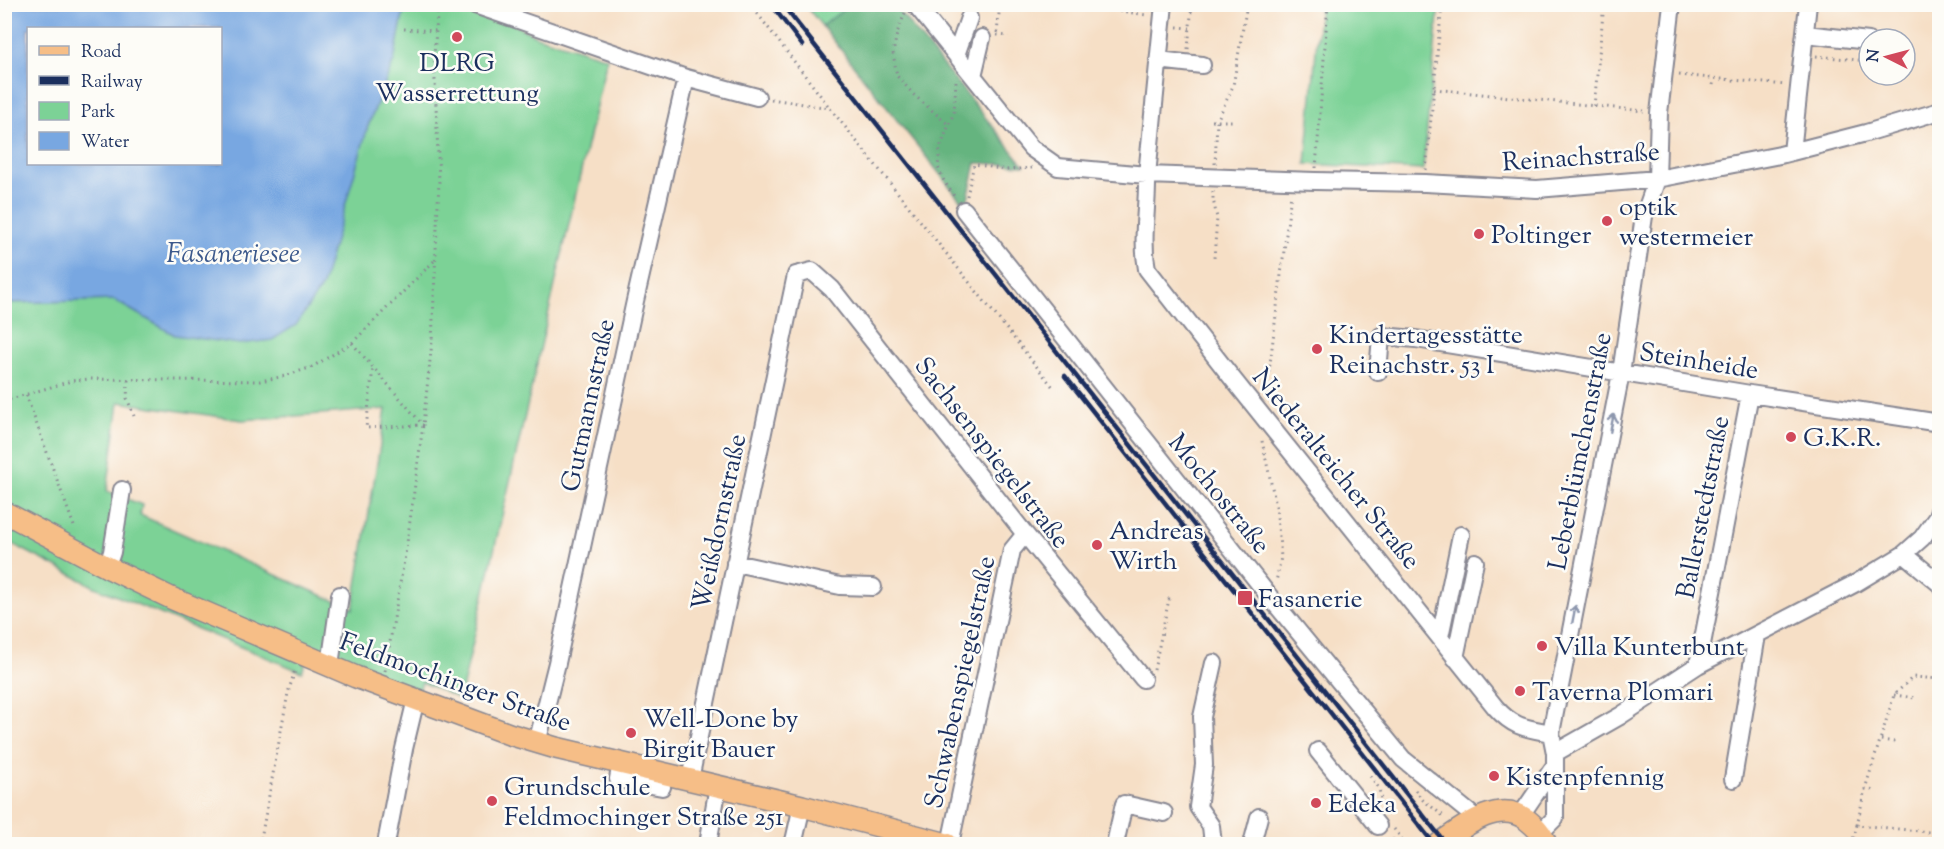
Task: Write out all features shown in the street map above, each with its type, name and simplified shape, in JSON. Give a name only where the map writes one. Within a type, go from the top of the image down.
[{"type":"main road","name":"Feldmochinger Straße","points":[[4,512],[171,598],[416,699],[537,742],[948,844]]},
{"type":"main road","points":[[1439,844],[1477,819],[1497,812],[1521,815],[1537,827],[1543,839]]},
{"type":"street","points":[[472,4],[686,78],[758,97]]},
{"type":"street","points":[[915,4],[1031,148],[1058,167]]},
{"type":"street","name":"Leberblümchenstraße","points":[[1551,733],[1622,373],[1644,216],[1657,179],[1659,113],[1672,4]]},
{"type":"street","points":[[1792,152],[1808,4]]},
{"type":"street","name":"Niederalteicher Straße","points":[[1163,10],[1147,175],[1143,251],[1147,269],[1455,658],[1507,720],[1523,727],[1551,733]]},
{"type":"street","points":[[958,58],[969,18]]},
{"type":"street","points":[[1805,34],[1857,39]]},
{"type":"street","points":[[973,76],[992,39]]},
{"type":"street","points":[[1158,60],[1194,64]]},
{"type":"street","name":"Gutmannstraße","points":[[537,742],[560,651],[686,78]]},
{"type":"street","name":"Reinachstraße","points":[[1058,167],[1147,175],[1425,183],[1537,189],[1657,179],[1792,152],[1940,111]]},
{"type":"street","name":"Mochostraße","points":[[964,210],[1269,596],[1403,759],[1477,819]]},
{"type":"street","name":"Sachsenspiegelstraße","points":[[796,275],[812,271],[832,290],[1143,679]]},
{"type":"street","name":"Weißdornstraße","points":[[690,779],[796,275]]},
{"type":"street","name":"Steinheide","points":[[1378,372],[1381,336],[1416,339],[1940,423]]},
{"type":"street","name":"Ballerstedtstraße","points":[[1698,665],[1750,394]]},
{"type":"street","points":[[107,567],[112,552],[122,490]]},
{"type":"street","points":[[1521,815],[1555,759],[1698,665],[1856,583],[1904,554],[1922,538],[1940,508]]},
{"type":"street","name":"Schwabenspiegelstraße","points":[[948,844],[1012,550],[1025,534]]},
{"type":"street","points":[[1440,637],[1461,535]]},
{"type":"street","points":[[1904,554],[1940,584]]},
{"type":"street","points":[[1455,658],[1475,562]]},
{"type":"street","points":[[735,563],[840,586],[873,587]]},
{"type":"street","points":[[330,664],[340,595]]},
{"type":"street","points":[[1734,779],[1757,635]]},
{"type":"street","points":[[1213,844],[1211,826],[1198,807],[1204,765],[1202,717],[1214,663]]},
{"type":"street","points":[[386,844],[416,699]]},
{"type":"street","points":[[1543,839],[1555,818],[1555,759],[1551,733]]},
{"type":"street","points":[[1318,751],[1378,826]]},
{"type":"street","points":[[621,763],[618,779],[662,787]]},
{"type":"street","points":[[708,844],[718,786]]},
{"type":"street","points":[[1115,844],[1124,804],[1164,813]]},
{"type":"street","points":[[791,844],[795,841],[802,806]]},
{"type":"street","points":[[1252,844],[1259,817]]},
{"type":"path","points":[[384,677],[407,543],[432,342],[439,181],[434,56],[438,4]]},
{"type":"path","points":[[750,4],[1053,387]]},
{"type":"path","points":[[908,4],[897,33],[893,53],[897,76],[914,95],[949,125]]},
{"type":"path","points":[[1000,4],[992,39],[1009,36]]},
{"type":"path","points":[[1072,4],[1163,10]]},
{"type":"path","points":[[1192,4],[1194,64]]},
{"type":"path","points":[[1217,259],[1214,258],[1217,218],[1213,199],[1217,121],[1233,86],[1247,4]]},
{"type":"path","points":[[1316,181],[1328,4]]},
{"type":"path","points":[[1425,183],[1442,4]]},
{"type":"path","points":[[1594,106],[1604,4]]},
{"type":"path","points":[[404,29],[436,31]]},
{"type":"path","points":[[1822,57],[1857,62]]},
{"type":"path","points":[[958,58],[954,112],[940,148],[938,167],[944,181],[964,210]]},
{"type":"path","points":[[1663,74],[1799,86]]},
{"type":"path","points":[[1713,85],[1714,79]]},
{"type":"path","points":[[1434,89],[1659,113]]},
{"type":"path","points":[[758,97],[830,108]]},
{"type":"path","points":[[1212,121],[1232,122]]},
{"type":"path","points":[[964,210],[974,164],[1006,170],[1058,167]]},
{"type":"path","points":[[1269,596],[1276,582],[1281,557],[1276,506],[1260,430],[1293,180]]},
{"type":"path","points":[[4,401],[71,381],[89,379],[260,381],[285,376],[312,367],[352,344],[435,260]]},
{"type":"path","points":[[352,344],[423,425]]},
{"type":"path","points":[[374,368],[366,428],[423,425]]},
{"type":"path","points":[[128,380],[127,398],[134,416]]},
{"type":"path","points":[[26,395],[76,532],[70,547]]},
{"type":"path","points":[[1143,679],[1154,670],[1169,599],[1172,600]]},
{"type":"path","points":[[260,844],[288,693],[296,666]]},
{"type":"path","points":[[1852,844],[1865,789],[1894,695],[1913,676],[1940,679]]},
{"type":"path","points":[[1894,695],[1915,698]]},
{"type":"path","points":[[1881,740],[1895,742]]},
{"type":"path","points":[[1372,793],[1379,788]]},
{"type":"path","points":[[1865,789],[1875,790]]},
{"type":"path","points":[[1857,825],[1940,833]]},
{"type":"path","points":[[1392,839],[1396,843],[1401,839]]},
{"type":"green space","points":[[405,5],[476,5],[536,36],[607,58],[460,699],[422,682],[416,699],[308,656],[302,672],[95,587],[5,540],[4,303],[114,300],[175,335],[368,126],[394,60]],"holes":[[[119,402],[242,420],[386,409],[353,609],[140,515],[142,505],[107,491]]]},
{"type":"green space","points":[[805,5],[850,5],[822,26]]},
{"type":"green space","points":[[850,5],[894,5],[1024,165],[976,163],[966,207],[822,26]]},
{"type":"green space","points":[[1320,5],[1439,5],[1423,170],[1306,164]]},
{"type":"water","name":"Fasaneriesee","points":[[4,5],[405,5],[394,60],[368,126],[322,286],[296,325],[272,340],[240,344],[175,335],[114,300],[5,303]]},
{"type":"railway","points":[[771,4],[802,45]]},
{"type":"railway","points":[[782,4],[1446,844]]},
{"type":"railway","points":[[1065,376],[1434,844]]},
{"type":"place","name":"DLRG Wasserrettung","points":[[457,37]]},
{"type":"place","name":"optik westermeier","points":[[1607,221]]},
{"type":"place","name":"Poltinger","points":[[1479,234]]},
{"type":"place","name":"Kindertagesstätte Reinachstr. 53 I","points":[[1317,349]]},
{"type":"place","name":"G.K.R.","points":[[1791,437]]},
{"type":"place","name":"Andreas Wirth","points":[[1097,545]]},
{"type":"place","name":"Fasanerie","points":[[1245,598]]},
{"type":"place","name":"Villa Kunterbunt","points":[[1542,646]]},
{"type":"place","name":"Taverna Plomari","points":[[1520,691]]},
{"type":"place","name":"Well-Done by Birgit Bauer","points":[[631,733]]},
{"type":"place","name":"Kistenpfennig","points":[[1494,776]]},
{"type":"place","name":"Grundschule Feldmochinger Straße 251","points":[[492,801]]},
{"type":"place","name":"Edeka","points":[[1316,803]]}]
